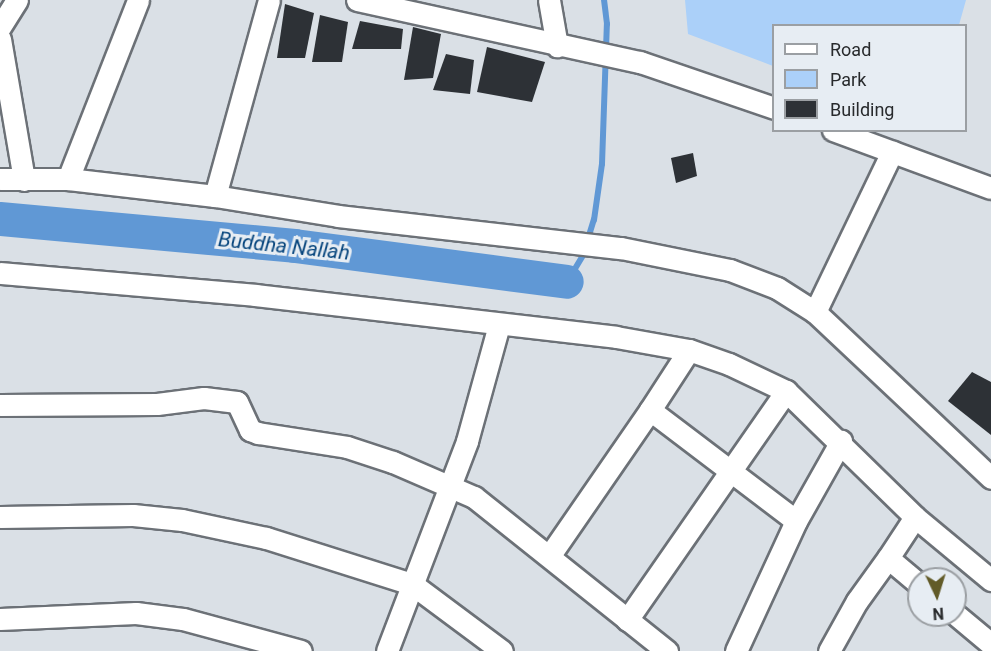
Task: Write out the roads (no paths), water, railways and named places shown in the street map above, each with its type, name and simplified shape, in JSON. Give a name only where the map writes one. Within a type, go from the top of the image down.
[{"type":"street","points":[[0,27],[17,0]]},
{"type":"street","points":[[69,179],[138,0]]},
{"type":"street","points":[[215,196],[269,0]]},
{"type":"street","points":[[357,0],[426,7],[557,46],[640,62],[772,107]]},
{"type":"street","points":[[549,0],[557,46]]},
{"type":"street","points":[[0,39],[24,180]]},
{"type":"street","points":[[838,132],[991,188]]},
{"type":"street","points":[[815,312],[892,152]]},
{"type":"street","points":[[0,179],[69,179],[215,196],[621,248],[730,270],[777,288],[815,312],[991,478]]},
{"type":"street","points":[[0,273],[255,295],[616,337],[689,350],[729,364],[786,391],[841,441],[915,517],[991,580]]},
{"type":"street","points":[[387,651],[451,486],[499,325]]},
{"type":"street","points":[[549,555],[689,350]]},
{"type":"street","points":[[627,620],[726,472],[786,391]]},
{"type":"street","points":[[0,405],[103,406],[221,398],[237,402],[250,430],[346,447],[451,486],[491,508],[667,651]]},
{"type":"street","points":[[650,410],[726,472],[796,521]]},
{"type":"street","points":[[736,651],[796,521],[841,441]]},
{"type":"street","points":[[0,517],[133,515],[182,520],[266,538],[412,584],[501,651]]},
{"type":"street","points":[[832,650],[857,601],[915,517]]},
{"type":"street","points":[[888,558],[907,574]]},
{"type":"street","points":[[0,619],[136,613],[183,619],[301,651]]},
{"type":"street","points":[[967,624],[991,644]]},
{"type":"waterway","points":[[567,282],[583,255],[594,220],[602,164],[607,24],[604,0]]},
{"type":"waterway","name":"Buddha Nallah","points":[[0,219],[295,246],[567,282]]}]
